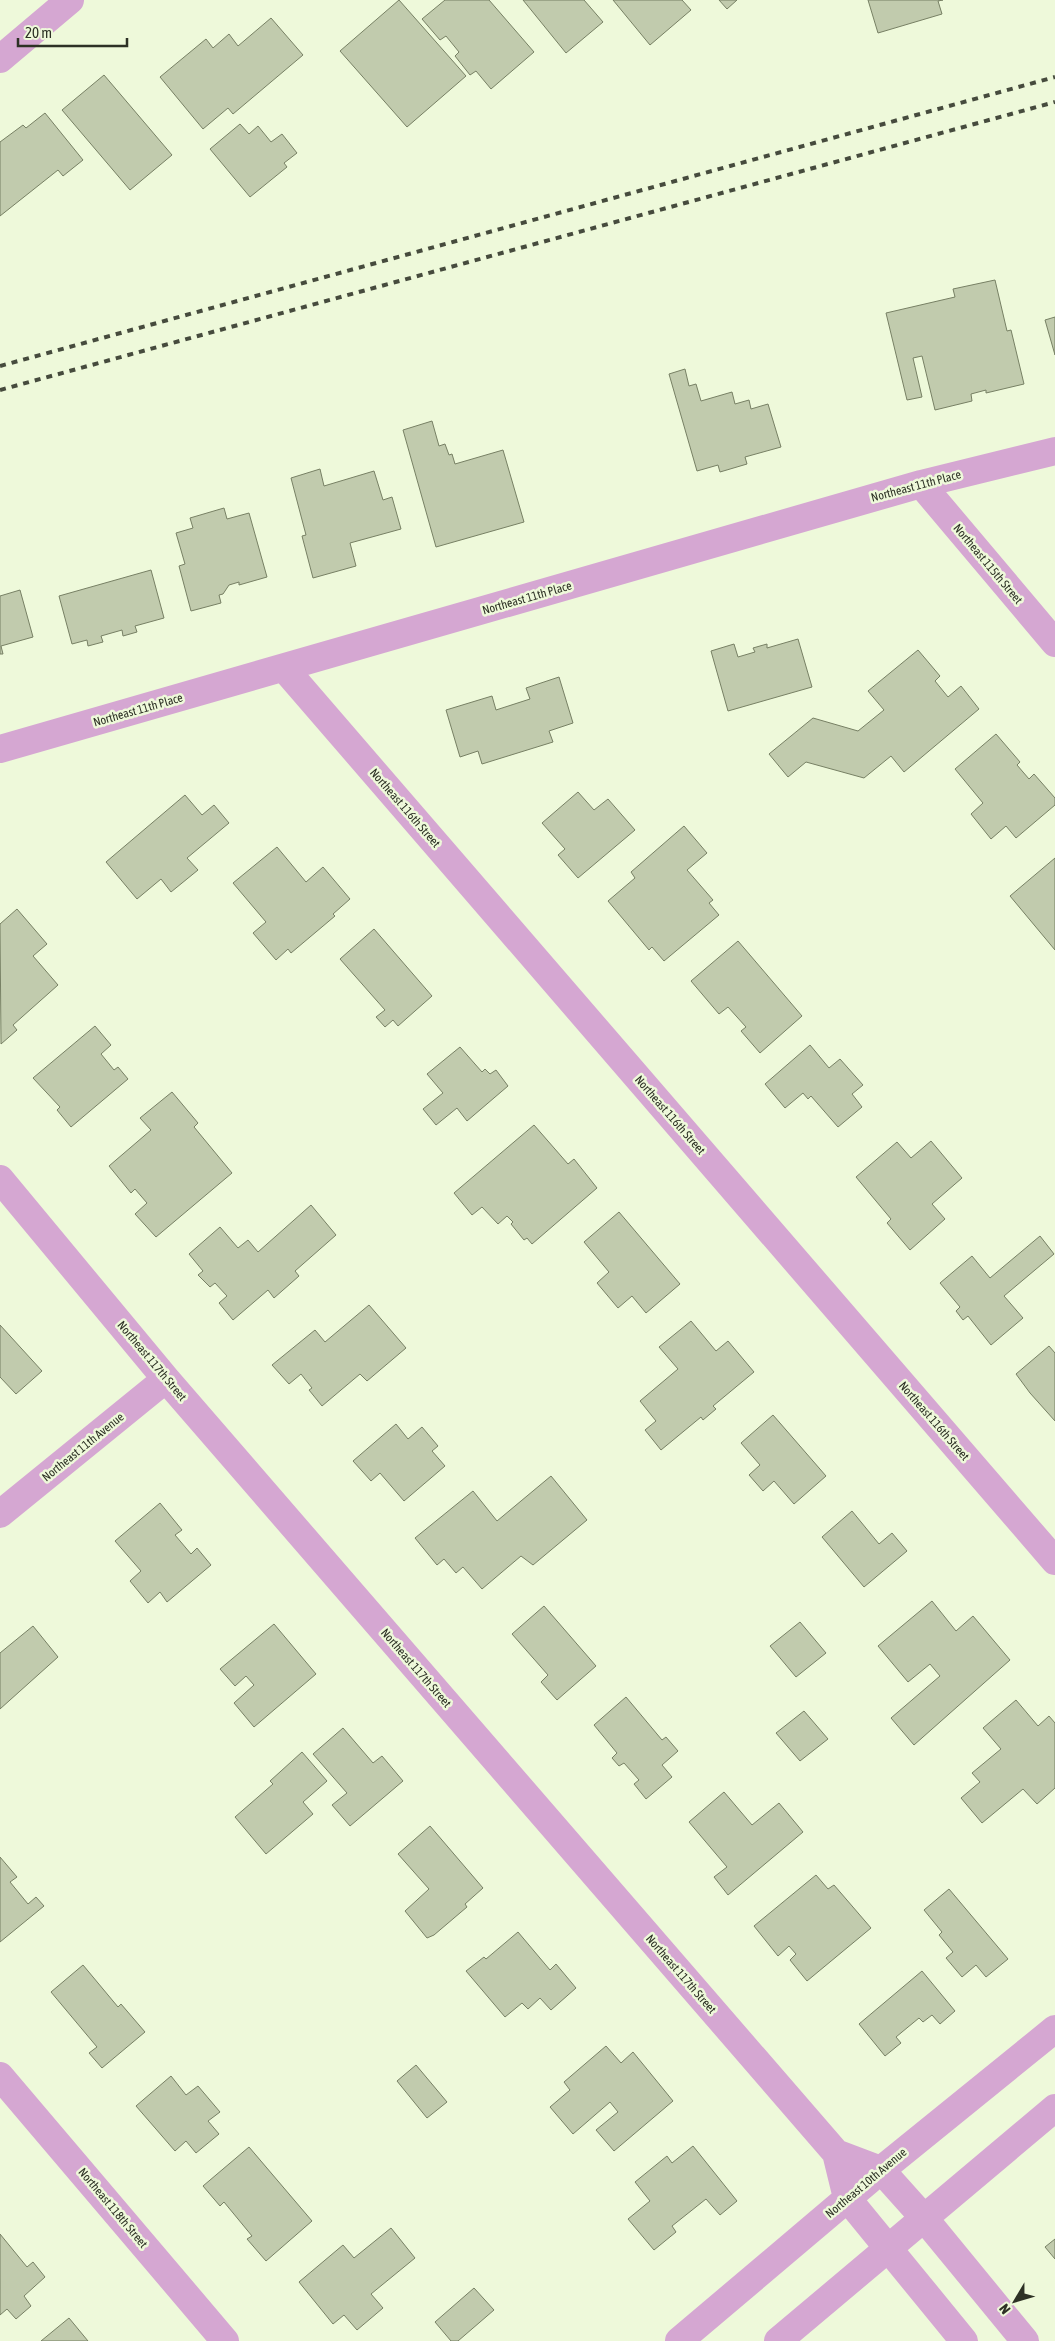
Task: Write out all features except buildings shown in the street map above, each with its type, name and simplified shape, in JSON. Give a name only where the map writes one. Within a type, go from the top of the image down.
[{"type":"street","points":[[0,59],[70,0]]},
{"type":"street","name":"Northeast 11th Place","points":[[0,749],[921,484],[1055,451]]},
{"type":"street","name":"Northeast 115th Street","points":[[921,484],[1055,643]]},
{"type":"street","name":"Northeast 116th Street","points":[[284,668],[1055,1561]]},
{"type":"street","name":"Northeast 117th Street","points":[[0,1179],[166,1379],[836,2153],[847,2198],[964,2341]]},
{"type":"street","name":"Northeast 11th Avenue","points":[[0,1514],[166,1379]]},
{"type":"street","name":"Northeast 10th Avenue","points":[[679,2341],[847,2198],[1055,2029]]},
{"type":"street","name":"Northeast 118th Street","points":[[0,2076],[225,2341]]},
{"type":"street","points":[[778,2341],[1055,2108]]},
{"type":"street","name":"Northeast 117th Street","points":[[836,2153],[881,2170],[924,2218],[1025,2341]]},
{"type":"railway","points":[[0,366],[1055,77]]},
{"type":"railway","points":[[0,390],[1055,102]]}]
